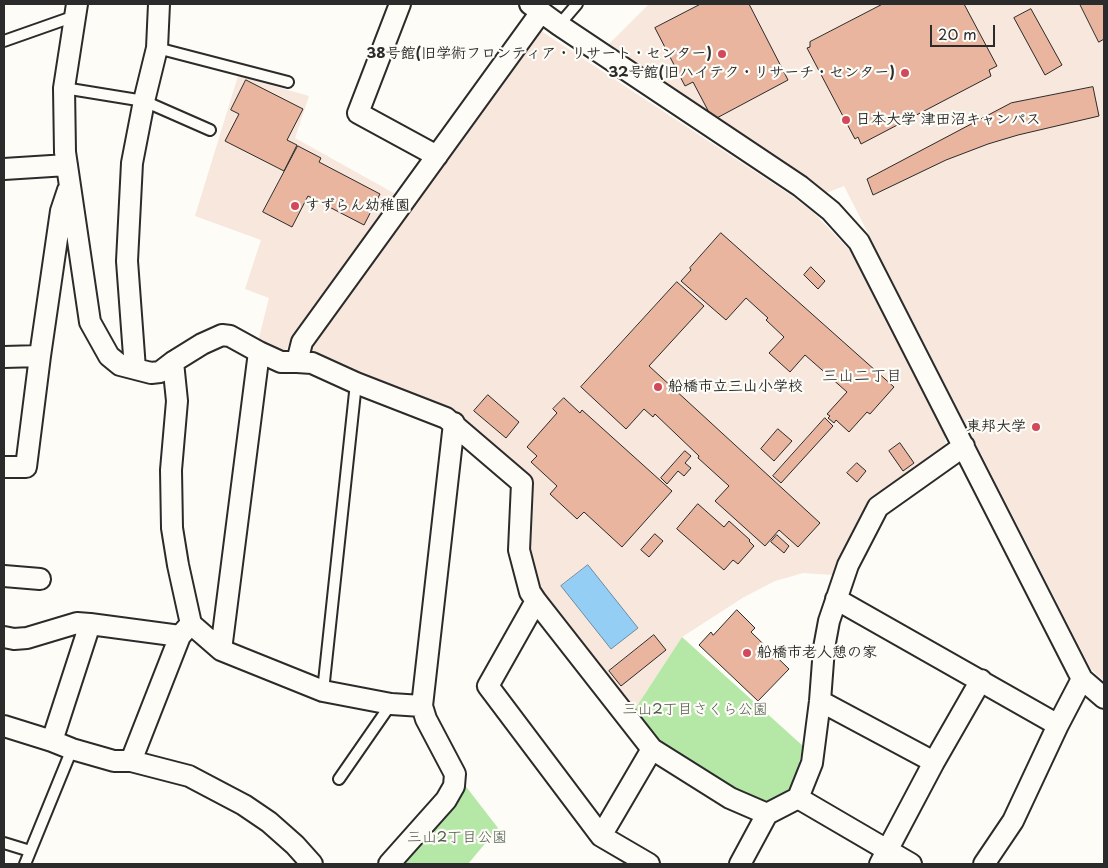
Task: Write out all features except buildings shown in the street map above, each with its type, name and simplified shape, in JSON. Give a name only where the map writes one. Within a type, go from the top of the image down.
[{"type":"street","points":[[134,369],[127,261],[132,163],[157,48],[159,4]]},
{"type":"street","points":[[400,4],[358,113],[436,156]]},
{"type":"street","points":[[297,362],[302,342],[436,156],[536,8],[800,186],[831,212],[859,242],[1082,679],[1104,698]]},
{"type":"street","points":[[76,10],[64,88],[65,152],[90,322],[109,356],[120,365],[151,373],[160,372],[202,344],[222,335],[230,336],[281,362],[312,363],[356,383],[446,418],[522,483],[519,550],[530,592],[652,749],[730,798],[767,814]]},
{"type":"street","points":[[4,169],[68,174]]},
{"type":"street","points":[[4,467],[26,467],[40,356],[68,174]]},
{"type":"street","points":[[221,650],[259,352]]},
{"type":"street","points":[[4,357],[40,356]]},
{"type":"street","points":[[131,760],[185,630],[172,528],[171,470],[177,401],[173,362]]},
{"type":"street","points":[[389,864],[446,800],[454,786],[455,774],[426,719],[422,706],[454,424]]},
{"type":"street","points":[[740,864],[767,814],[798,798],[812,762],[820,701],[824,648],[829,621],[848,565],[878,507],[964,446]]},
{"type":"street","points":[[4,576],[40,579]]},
{"type":"street","points":[[836,599],[1058,725]]},
{"type":"street","points":[[536,601],[488,686],[601,836],[649,864]]},
{"type":"street","points":[[4,638],[27,638],[77,623],[185,630],[221,650],[323,691],[392,704],[422,706]]},
{"type":"street","points":[[52,741],[90,624]]},
{"type":"street","points":[[984,864],[1013,821],[1082,679]]},
{"type":"street","points":[[884,858],[934,762],[981,680]]},
{"type":"street","points":[[820,701],[934,762]]},
{"type":"street","points":[[4,726],[114,761],[131,760],[189,776],[244,805],[269,822],[295,845],[312,864]]},
{"type":"street","points":[[601,836],[652,749]]},
{"type":"street","points":[[798,798],[884,858],[911,864]]},
{"type":"lane","points":[[559,25],[577,4]]},
{"type":"lane","points":[[4,41],[76,10]]},
{"type":"lane","points":[[157,48],[288,82]]},
{"type":"lane","points":[[64,88],[144,101],[210,130]]},
{"type":"lane","points":[[323,691],[356,383]]},
{"type":"lane","points":[[339,780],[392,704]]},
{"type":"lane","points":[[25,864],[72,749]]},
{"type":"lane","points":[[4,842],[30,851]]},
{"type":"shaded area","points":[[649,4],[1104,4],[1104,681],[1091,669],[844,186],[826,193],[607,46]]},
{"type":"shaded area","name":"船橋市立三山小学校","points":[[541,31],[792,196],[814,213],[851,252],[944,430],[946,446],[872,502],[833,575],[803,573],[775,581],[744,597],[682,637],[635,709],[537,588],[527,549],[529,480],[451,410],[312,355],[310,347]]},
{"type":"shaded area","name":"すずらん幼稚園","points":[[238,76],[309,96],[295,138],[399,196],[282,355],[258,342],[269,298],[245,289],[261,240],[195,216]]},
{"type":"green space","name":"三山2丁目さくら公園","points":[[682,637],[803,746],[793,791],[772,805],[734,789],[663,744],[635,709]]},
{"type":"green space","name":"三山2丁目公園","points":[[464,784],[498,828],[468,864],[399,864]]},
{"type":"water","points":[[588,565],[638,628],[611,649],[561,586]]},
{"type":"place","name":"38号館(旧学術フロンティア・リサート・センター)","points":[[722,54]]},
{"type":"place","name":"32号館(旧ハイテク・リサーチ・センター)","points":[[905,73]]},
{"type":"place","name":"日本大学 津田沼キャンパス","points":[[846,120]]},
{"type":"place","name":"すずらん幼稚園","points":[[295,206]]},
{"type":"place","name":"船橋市立三山小学校","points":[[658,387]]},
{"type":"place","name":"東邦大学","points":[[1036,427]]},
{"type":"place","name":"船橋市老人憩の家","points":[[747,653]]},
{"type":"district","name":"三山二丁目","points":[[862,377]]}]
